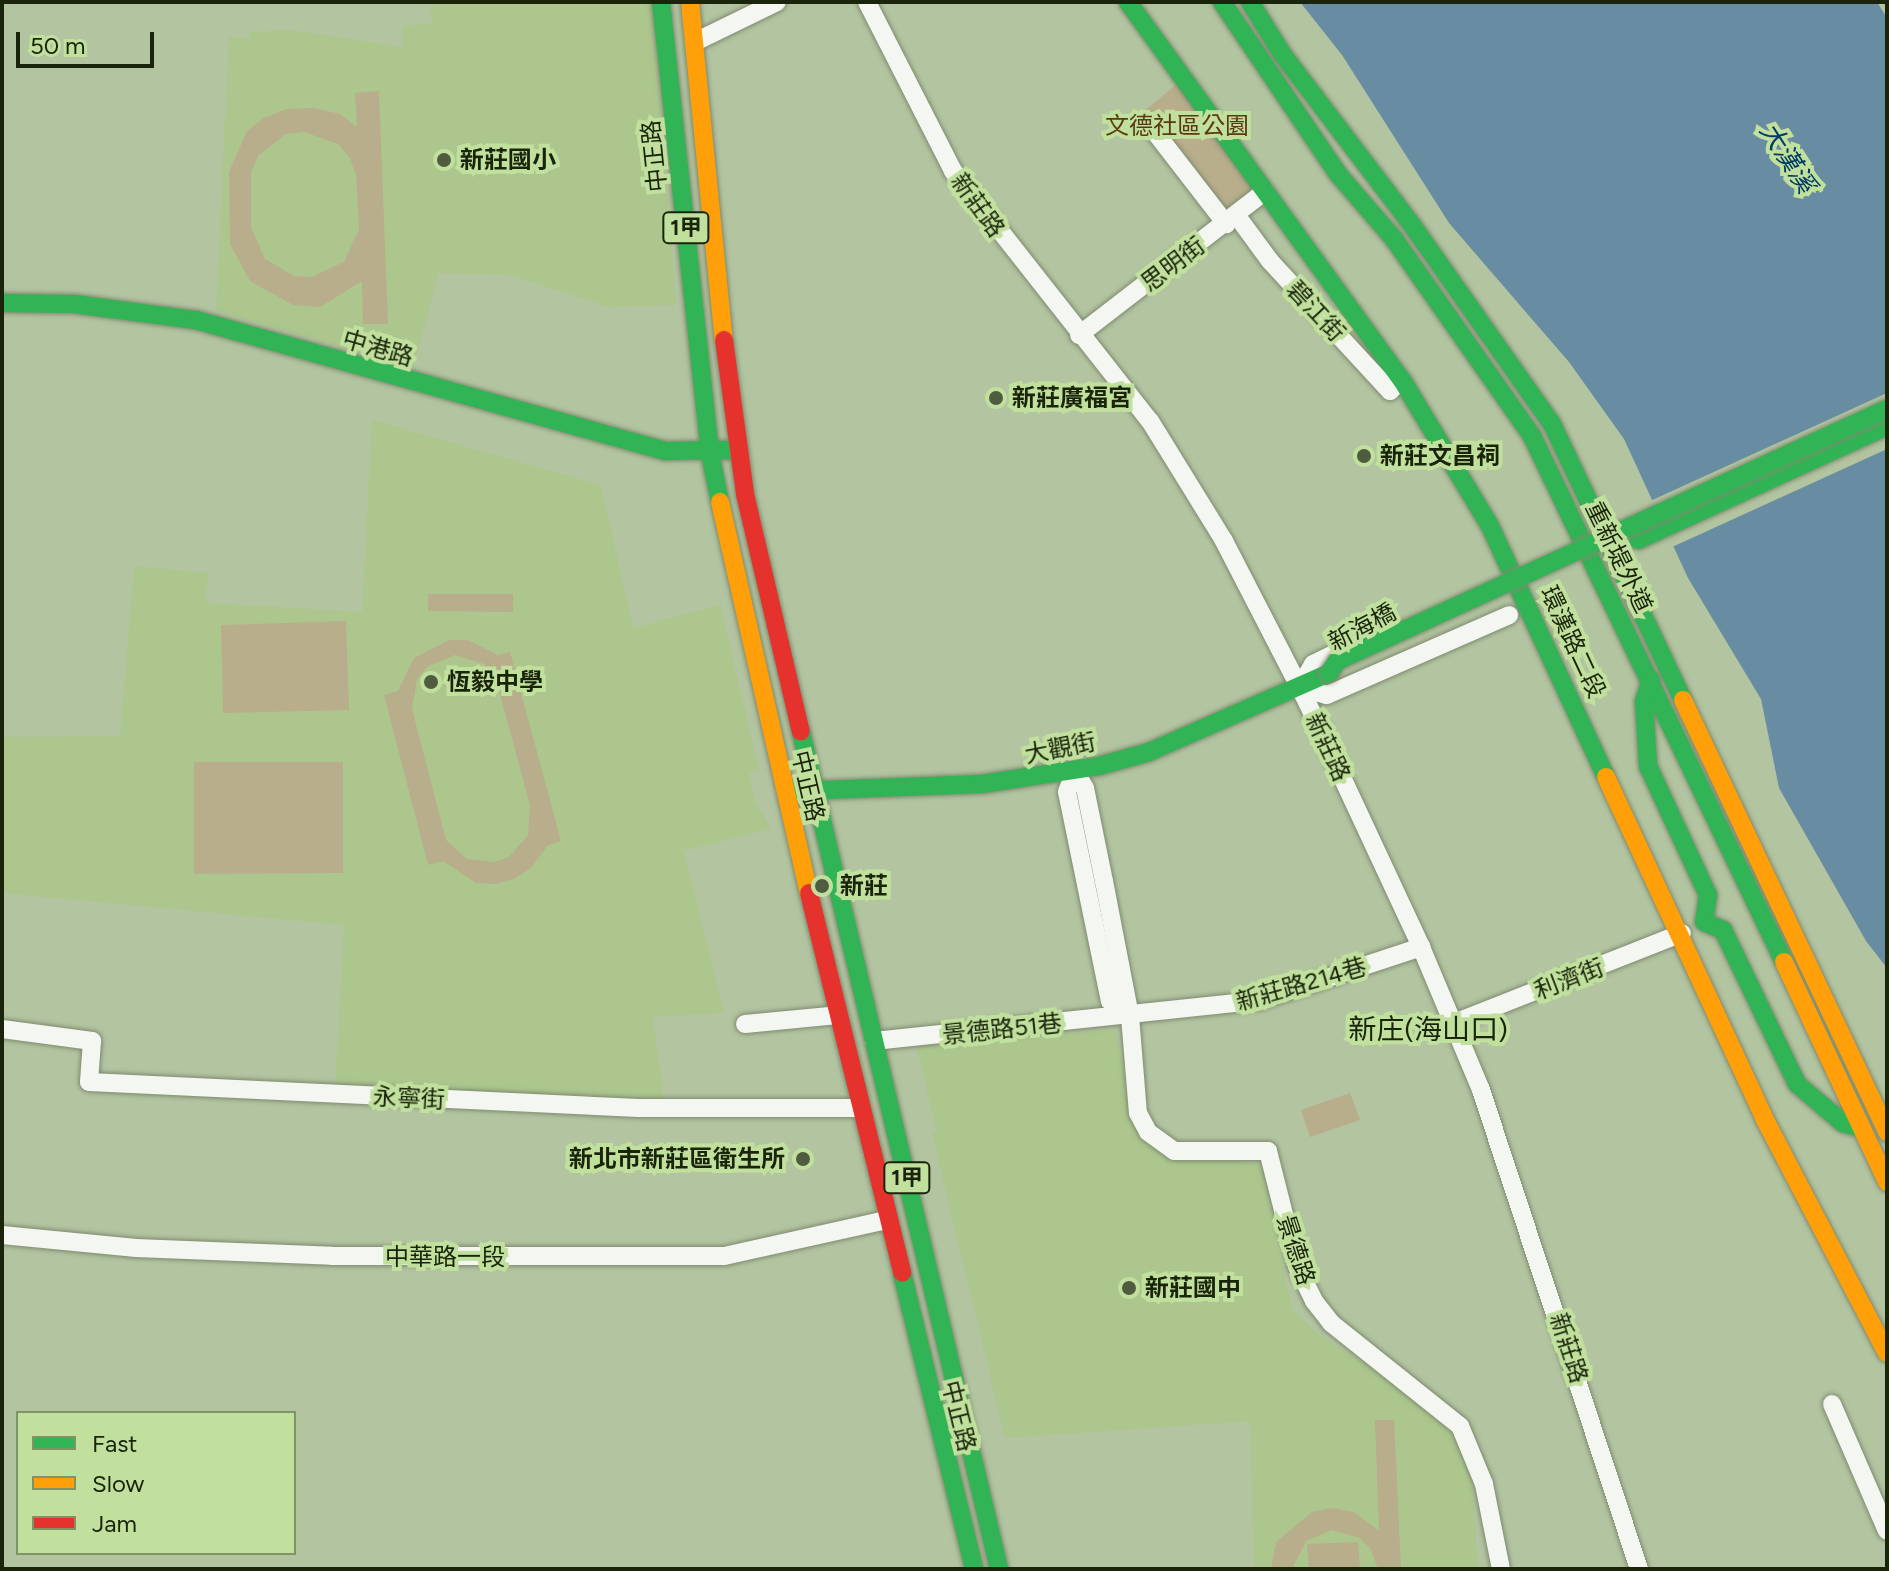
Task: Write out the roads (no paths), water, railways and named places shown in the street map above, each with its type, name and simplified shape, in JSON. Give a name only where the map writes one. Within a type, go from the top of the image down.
[{"type":"street","name":"中正路","points":[[661,2],[710,454],[785,794],[886,1220],[974,1569]]},
{"type":"street","name":"中正路","points":[[690,2],[737,449],[999,1569]]},
{"type":"street","points":[[695,42],[777,2]]},
{"type":"street","name":"新莊路","points":[[867,2],[953,171],[1079,335],[1150,421],[1224,541],[1299,687],[1462,1042],[1550,1290],[1639,1569]]},
{"type":"street","name":"環漢路二段","points":[[1128,2],[1402,380],[1504,551],[1682,933],[1764,1118],[1887,1353]]},
{"type":"street","name":"重新堤外道","points":[[1222,2],[1330,163],[1394,239],[1532,436],[1651,680],[1887,1182]]},
{"type":"street","name":"重新堤外道","points":[[1250,2],[1283,55],[1412,225],[1552,424],[1887,1132]]},
{"type":"street","name":"碧江街","points":[[1148,123],[1232,220],[1390,391],[1402,380]]},
{"type":"street","name":"思明街","points":[[1079,335],[1232,220],[1265,191]]},
{"type":"street","name":"中港路","points":[[2,303],[74,304],[196,320],[651,447],[710,454],[737,449]]},
{"type":"street","name":"新海橋","points":[[1329,673],[1337,661],[1887,409]]},
{"type":"street","name":"新海橋","points":[[1329,673],[1345,673],[1887,426]]},
{"type":"street","name":"大觀街","points":[[1299,687],[1313,664],[1493,576]]},
{"type":"street","name":"大觀街","points":[[1299,687],[1327,695],[1509,615]]},
{"type":"street","name":"大觀街","points":[[785,794],[814,787],[982,784],[1075,771],[1149,752],[1329,673]]},
{"type":"street","points":[[1651,680],[1644,702],[1648,766],[1708,895],[1704,922]]},
{"type":"street","name":"景德路","points":[[1075,771],[1085,788],[1130,1016],[1138,1113],[1148,1132],[1174,1151],[1268,1151],[1297,1266],[1314,1301],[1331,1323],[1460,1426],[1484,1484],[1501,1569]]},
{"type":"street","points":[[1682,933],[1704,922],[1723,930],[1797,1084],[1843,1123],[1860,1128]]},
{"type":"street","name":"利濟街","points":[[1454,1023],[1682,933]]},
{"type":"street","name":"新莊路214巷","points":[[1130,1016],[1261,1000],[1421,947]]},
{"type":"street","points":[[745,1024],[838,1015]]},
{"type":"street","name":"景德路51巷","points":[[874,1041],[1130,1016]]},
{"type":"street","name":"永寧街","points":[[2,1029],[92,1041],[89,1082],[638,1108],[860,1108]]},
{"type":"street","name":"中華路一段","points":[[2,1235],[136,1248],[332,1256],[708,1256],[886,1220]]},
{"type":"street","points":[[1832,1404],[1887,1531]]},
{"type":"water","name":"大漢溪","points":[[1300,2],[1877,2],[1887,18],[1887,968],[1866,941],[1779,788],[1761,699],[1688,578],[1624,439],[1569,362],[1449,223],[1342,55]]},
{"type":"place","name":"新莊國小","points":[[444,160]]},
{"type":"place","name":"新莊廣福宮","points":[[996,398]]},
{"type":"place","name":"新莊文昌祠","points":[[1364,456]]},
{"type":"place","name":"恆毅中學","points":[[431,682]]},
{"type":"place","name":"新莊","points":[[822,886]]},
{"type":"place","name":"新北市新莊區衛生所","points":[[803,1159]]},
{"type":"place","name":"新莊國中","points":[[1129,1288]]},
{"type":"district","name":"新庄(海山口)","points":[[1428,1029]]},
{"type":"park label","name":"文德社區公園","points":[[1177,126]]}]
